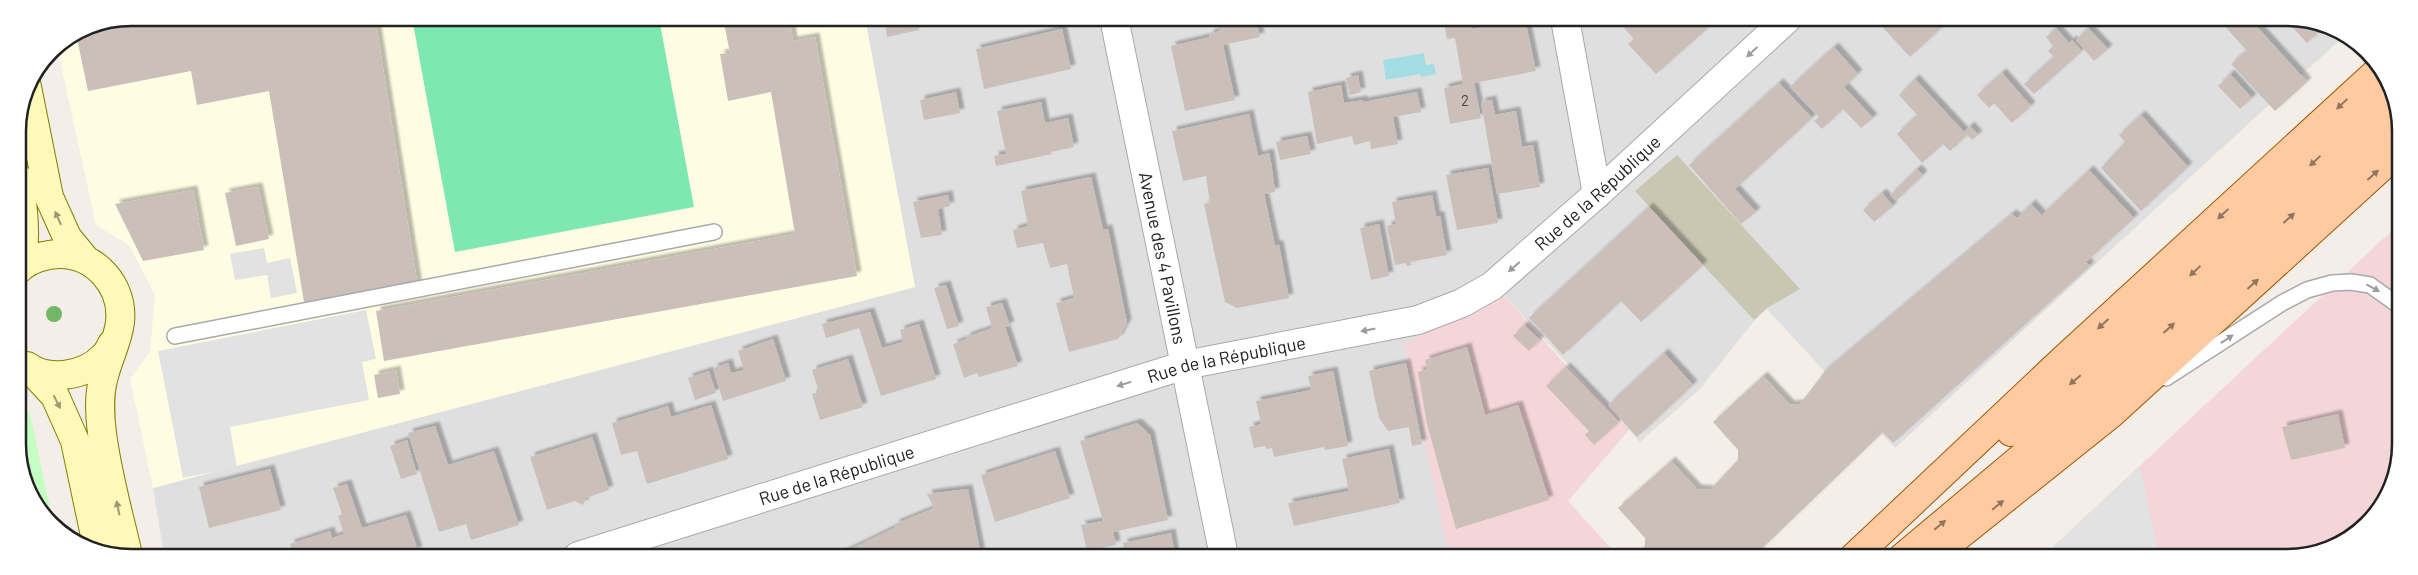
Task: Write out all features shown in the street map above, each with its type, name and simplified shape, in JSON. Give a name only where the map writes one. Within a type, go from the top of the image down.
[{"type":"main road","points":[[1863,549],[2064,360],[2375,74]]},
{"type":"main road","points":[[1864,549],[2078,378],[2386,96]]},
{"type":"main road","points":[[30,103],[49,197],[67,237],[84,259]]},
{"type":"main road","points":[[1913,549],[2096,395],[2392,124]]},
{"type":"main road","points":[[1942,549],[2112,413],[2392,157]]},
{"type":"main road","points":[[26,264],[36,258],[52,254],[68,254],[84,259],[101,269],[113,285],[120,303],[120,322],[102,381],[101,432],[127,549]]},
{"type":"main road","points":[[26,364],[49,375],[69,375],[87,369],[103,358],[115,341]]},
{"type":"main road","points":[[26,365],[55,396],[74,441],[96,543]]},
{"type":"street","name":"Avenue des 4 Pavillons","points":[[1116,26],[1223,549]]},
{"type":"street","points":[[1565,26],[1597,194]]},
{"type":"street","name":"Rue de la République","points":[[600,549],[1185,365],[1418,320],[1462,302],[1492,286],[1597,194],[1779,26]]},
{"type":"lane","points":[[175,336],[714,232]]},
{"type":"lane","points":[[2112,413],[2282,303],[2307,290],[2332,283],[2351,282],[2370,285],[2392,301]]},
{"type":"shaded area","points":[[131,26],[866,26],[915,287],[153,488],[130,379],[150,352],[155,295],[129,245],[96,225],[59,55],[78,40],[104,30]]},
{"type":"shaded area","points":[[866,26],[2294,26],[2308,28],[2340,40],[1895,448],[1767,309],[1754,321],[1700,389],[1640,442],[1500,291],[1404,344],[1448,549],[163,549],[153,488],[915,287]]},
{"type":"shaded area","points":[[1677,155],[1800,289],[1767,308],[1754,320],[1635,191]]},
{"type":"shaded area","points":[[2392,231],[2392,451],[2390,465],[2378,496],[2356,523],[2340,535],[2327,541],[2294,549],[2051,549]]},
{"type":"shaded area","points":[[264,248],[267,263],[290,258],[297,293],[271,298],[267,275],[235,280],[230,254]]},
{"type":"shaded area","points":[[1500,291],[1563,362],[1629,430],[1568,501],[1612,549],[1447,549],[1404,344]]},
{"type":"shaded area","points":[[366,310],[376,359],[362,362],[369,400],[230,427],[237,467],[183,478],[158,351]]},
{"type":"shaded area","points":[[2140,466],[2157,549],[2051,549]]},
{"type":"green space","points":[[413,26],[660,26],[694,207],[455,252]]},
{"type":"green space","points":[[26,411],[30,414],[51,511],[34,484],[28,465]]},
{"type":"water","points":[[1424,53],[1426,65],[1434,64],[1436,74],[1421,77],[1420,74],[1386,80],[1383,60]]},
{"type":"building","points":[[376,26],[418,288],[305,308],[269,91],[197,105],[191,71],[88,91],[77,41],[91,34],[117,27]]},
{"type":"building","points":[[725,26],[791,26],[793,41],[815,37],[857,276],[384,361],[376,311],[795,234],[771,92],[728,101],[720,54],[730,53]]},
{"type":"building","points":[[885,26],[918,26],[919,30],[887,37]]},
{"type":"building","points":[[1219,26],[1257,26],[1260,37],[1223,45],[1235,100],[1185,111],[1171,46],[1210,37],[1209,34],[1220,31]]},
{"type":"building","points":[[1444,26],[1471,26],[1472,29],[1488,26],[1526,26],[1536,71],[1474,83],[1481,118],[1450,124],[1444,88],[1463,84],[1455,38],[1447,39]]},
{"type":"building","points":[[1626,26],[1709,27],[1656,74],[1628,44],[1634,39],[1624,28]]},
{"type":"building","points":[[1881,26],[1943,26],[1910,57]]},
{"type":"building","points":[[2224,26],[2256,26],[2307,82],[2275,111],[2231,64],[2247,51]]},
{"type":"building","points":[[2291,26],[2320,32],[2307,43]]},
{"type":"building","points":[[2056,28],[2069,43],[2072,40],[2082,51],[2034,94],[2024,84],[2054,57],[2048,51],[2053,46],[2046,37]]},
{"type":"building","points":[[2088,28],[2108,49],[2094,61],[2076,40]]},
{"type":"building","points":[[1062,29],[1071,69],[984,89],[976,49]]},
{"type":"building","points":[[1834,47],[1858,74],[1844,87],[1873,118],[1861,128],[1843,109],[1822,129],[1814,121],[1819,117],[1790,87]]},
{"type":"building","points":[[2002,73],[2031,106],[2012,123],[1994,103],[1989,108],[1977,95]]},
{"type":"building","points":[[2230,74],[2252,98],[2240,109],[2218,86]]},
{"type":"building","points":[[1358,75],[1361,92],[1350,95],[1346,78]]},
{"type":"building","points":[[1915,79],[1964,132],[1970,126],[1978,135],[1972,140],[1967,135],[1950,151],[1943,144],[1922,163],[1897,134],[1917,115],[1899,95]]},
{"type":"building","points":[[1779,83],[1812,118],[1735,189],[1756,212],[1741,224],[1689,165]]},
{"type":"building","points":[[1341,85],[1344,103],[1363,100],[1363,102],[1417,92],[1421,112],[1393,117],[1398,144],[1371,149],[1370,141],[1354,145],[1352,136],[1317,144],[1308,92]]},
{"type":"building","points":[[956,92],[960,113],[924,120],[920,100]]},
{"type":"building","points":[[1492,100],[1495,115],[1516,111],[1522,147],[1533,145],[1540,187],[1497,194],[1481,102]]},
{"type":"building","points":[[1041,102],[1045,123],[1068,118],[1074,147],[1051,152],[1052,154],[996,166],[994,156],[1006,154],[997,111]]},
{"type":"building","points":[[1249,114],[1258,156],[1269,153],[1271,162],[1275,192],[1264,194],[1275,245],[1279,245],[1289,298],[1237,308],[1225,302],[1204,204],[1210,203],[1206,176],[1183,181],[1172,131]]},
{"type":"building","points":[[2141,115],[2188,167],[2141,211],[2101,168],[2125,142],[2119,135]]},
{"type":"building","points":[[1307,136],[1311,154],[1280,160],[1276,142]]},
{"type":"building","points":[[1488,168],[1498,223],[1457,230],[1446,175]]},
{"type":"building","points":[[1917,169],[1923,175],[1896,201],[1890,195]]},
{"type":"building","points":[[2089,170],[2134,218],[2086,262],[2090,266],[1893,443],[1851,399],[1882,433],[1761,549],[1643,549],[1645,547],[1645,538],[1618,508],[1671,461],[1697,489],[1710,490],[1738,460],[1738,450],[1713,422],[1763,376],[1790,405],[1800,404],[1825,371],[2012,214],[2017,218],[2031,204],[2061,236],[2042,215]]},
{"type":"building","points":[[1091,177],[1103,230],[1108,229],[1127,323],[1118,339],[1069,352],[1056,303],[1074,298],[1067,264],[1050,268],[1043,243],[1017,248],[1013,230],[1028,226],[1021,191]]},
{"type":"building","points":[[258,187],[269,239],[236,246],[225,193]]},
{"type":"building","points":[[193,190],[204,250],[143,261],[115,204]]},
{"type":"building","points":[[1882,193],[1893,206],[1874,222],[1863,210]]},
{"type":"building","points":[[948,195],[950,206],[938,209],[942,235],[921,238],[913,202]]},
{"type":"building","points":[[1432,195],[1436,216],[1440,216],[1447,255],[1410,262],[1412,265],[1407,266],[1406,263],[1395,265],[1387,226],[1396,224],[1392,202]]},
{"type":"building","points":[[1649,207],[1703,265],[1641,322],[1621,301],[1563,355],[1529,318]]},
{"type":"building","points":[[1379,224],[1389,276],[1371,280],[1360,228]]},
{"type":"building","points":[[946,285],[959,326],[947,329],[934,288]]},
{"type":"building","points":[[1002,303],[1010,326],[1005,327],[1018,366],[979,377],[977,373],[964,378],[953,344],[967,339],[966,337],[992,328],[986,307]]},
{"type":"building","points":[[870,312],[882,348],[903,342],[900,330],[919,324],[936,379],[881,396],[859,328],[826,338],[822,324]]},
{"type":"building","points":[[1524,325],[1540,340],[1529,351],[1513,336]]},
{"type":"building","points":[[773,339],[786,381],[723,401],[713,368],[728,363],[731,373],[744,370],[738,351]]},
{"type":"building","points":[[1467,347],[1485,415],[1518,405],[1549,500],[1456,529],[1427,424],[1418,372],[1427,369],[1425,360]]},
{"type":"building","points":[[1664,353],[1693,385],[1637,437],[1608,405]]},
{"type":"building","points":[[848,359],[863,407],[820,420],[812,394],[819,392],[812,370]]},
{"type":"building","points":[[1406,363],[1422,444],[1412,446],[1409,427],[1388,431],[1379,418],[1369,371]]},
{"type":"building","points":[[1566,367],[1619,422],[1594,445],[1585,435],[1589,431],[1546,386]]},
{"type":"building","points":[[396,370],[400,394],[378,398],[374,375]]},
{"type":"building","points":[[709,371],[716,393],[695,400],[688,378]]},
{"type":"building","points":[[1333,371],[1348,446],[1325,450],[1324,447],[1274,457],[1272,448],[1266,449],[1265,446],[1254,448],[1249,427],[1261,424],[1256,401],[1311,390],[1308,376]]},
{"type":"building","points":[[711,405],[728,459],[647,484],[637,451],[621,455],[612,423],[668,406],[671,417]]},
{"type":"building","points":[[2338,414],[2345,448],[2291,460],[2282,427]]},
{"type":"building","points":[[1137,423],[1150,435],[1168,520],[1113,532],[1116,545],[1087,549],[1081,525],[1103,521],[1080,441]]},
{"type":"building","points":[[435,426],[448,465],[494,451],[519,525],[471,540],[466,524],[439,532],[408,433]]},
{"type":"building","points":[[592,437],[609,490],[586,498],[583,505],[575,501],[547,510],[530,457]]},
{"type":"building","points":[[407,440],[417,474],[401,479],[390,446]]},
{"type":"building","points":[[1389,449],[1400,503],[1294,526],[1288,503],[1349,491],[1342,459]]},
{"type":"building","points":[[1055,451],[1070,498],[995,522],[981,475]]},
{"type":"building","points":[[270,469],[281,510],[209,528],[199,487]]},
{"type":"building","points":[[347,484],[362,528],[406,515],[417,549],[292,549],[290,544],[330,531],[332,538],[344,534],[338,516],[342,514],[333,488]]},
{"type":"building","points":[[968,489],[980,549],[850,549],[896,527],[895,524],[934,508],[927,494]]},
{"type":"building","points":[[1171,533],[1174,549],[1124,549],[1123,543]]}]
